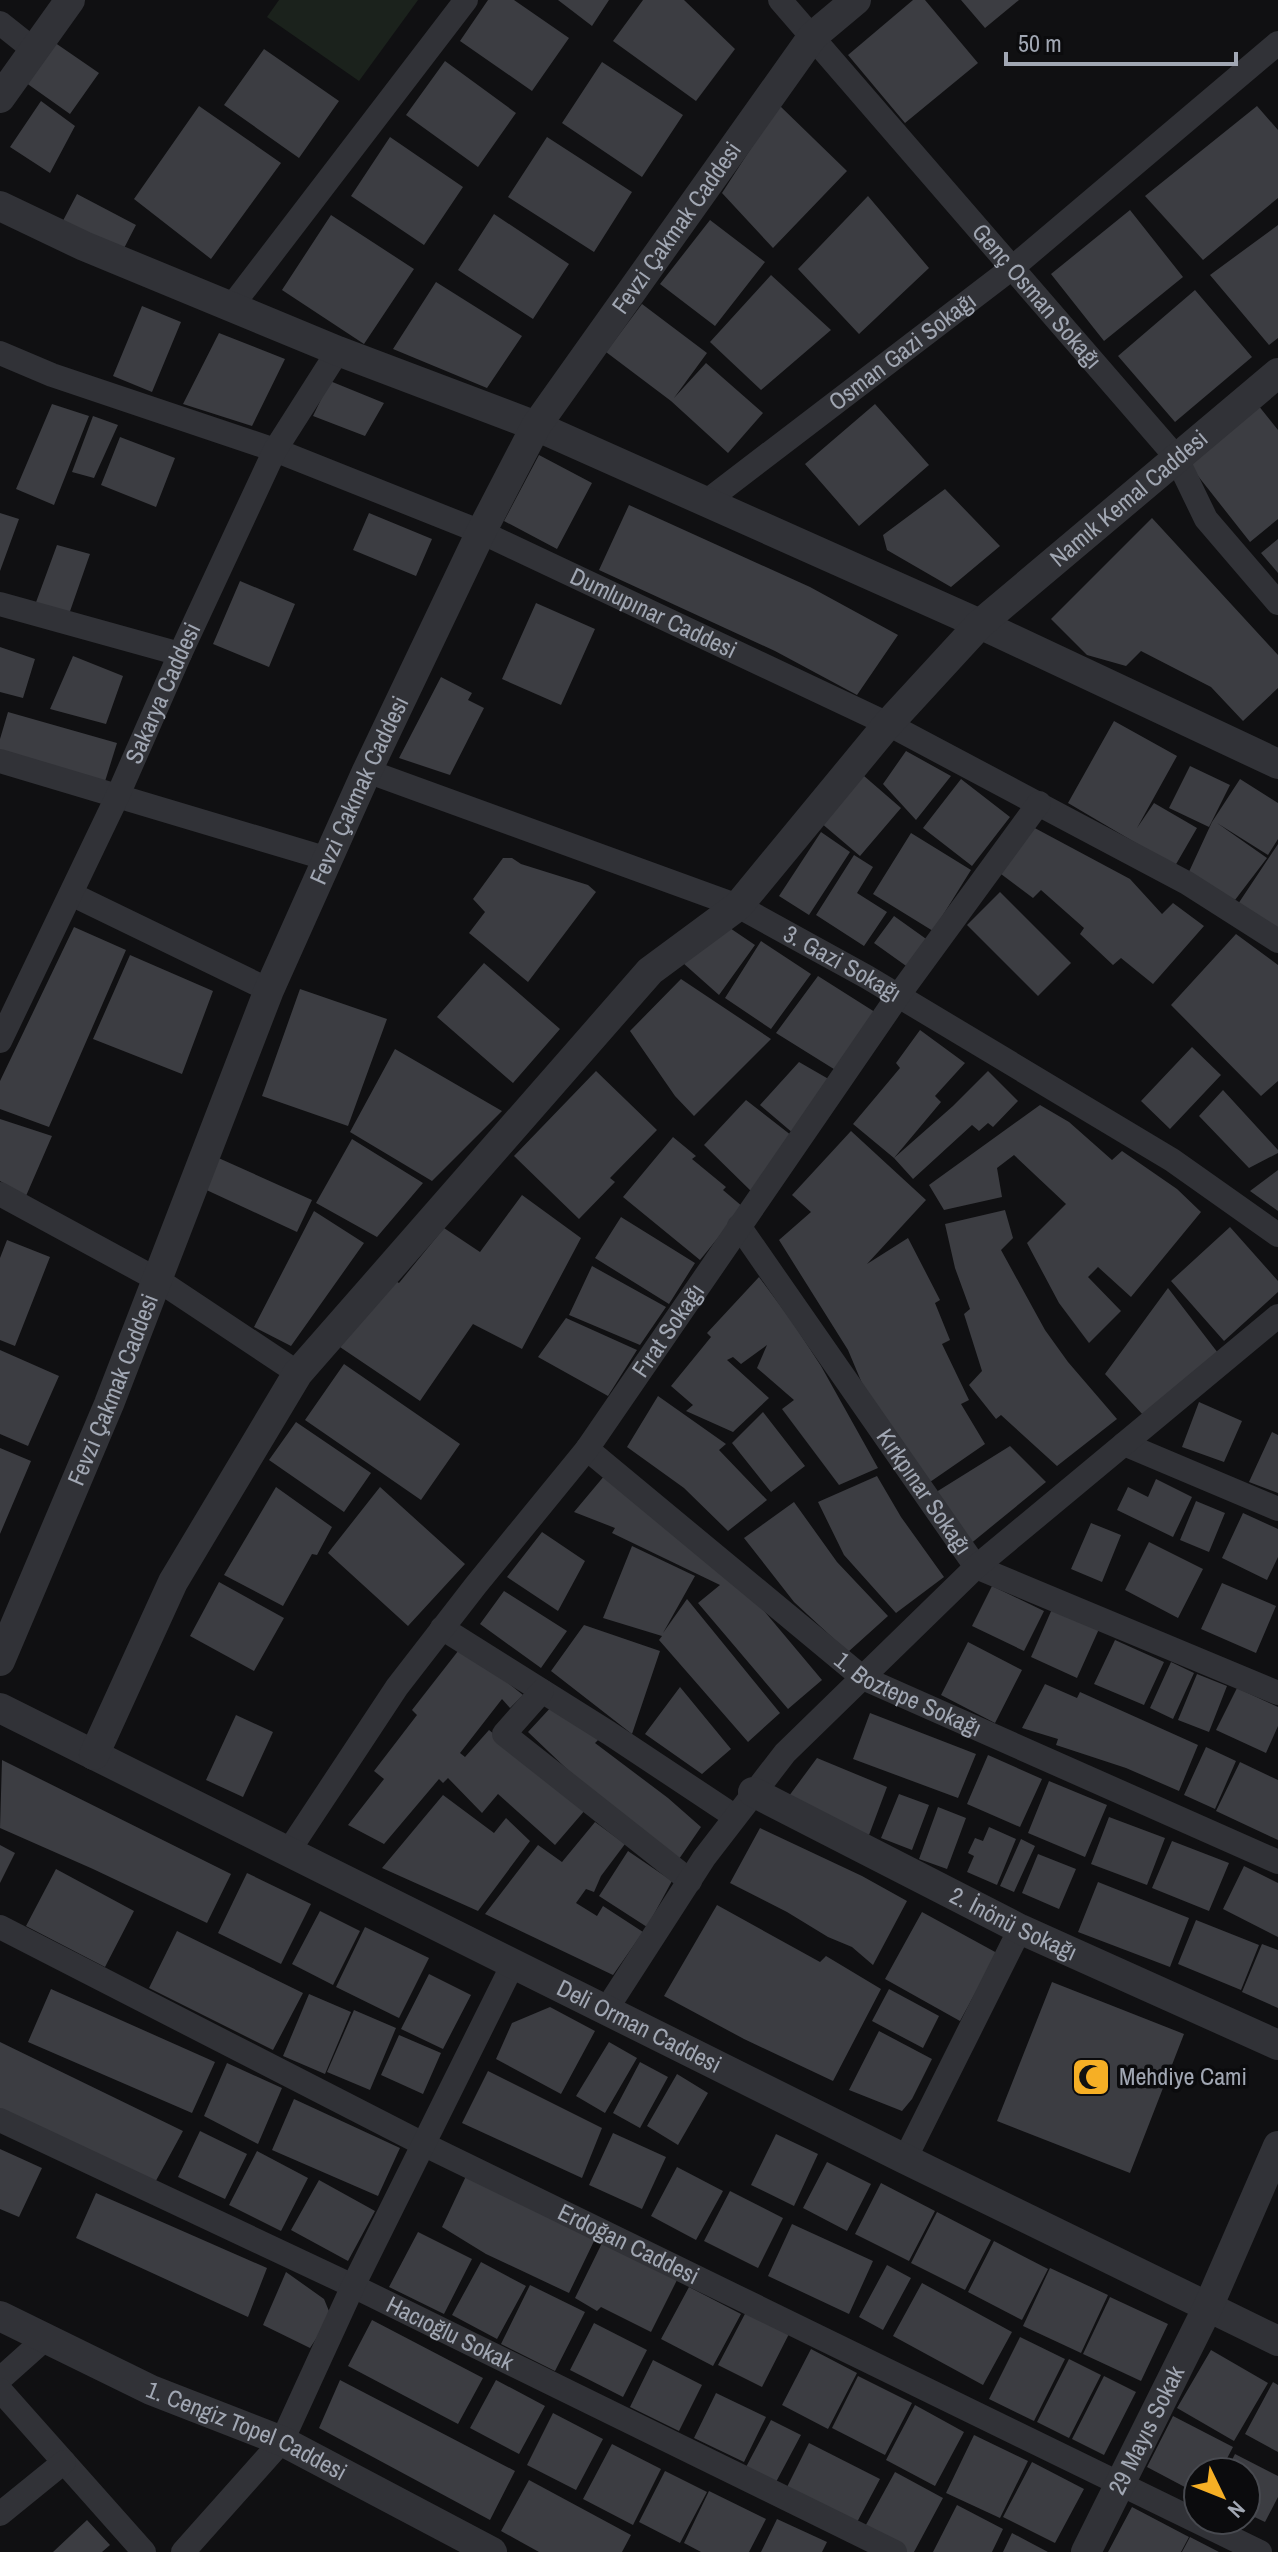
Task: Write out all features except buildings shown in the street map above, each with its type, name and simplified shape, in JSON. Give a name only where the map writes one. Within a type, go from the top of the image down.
[{"type":"street","points":[[0,98],[70,0]]},
{"type":"street","points":[[231,307],[466,0]]},
{"type":"street","name":"Genç Osman Sokağı","points":[[780,0],[1176,457],[1206,519],[1278,603]]},
{"type":"street","name":"Fevzi Çakmak Caddesi","points":[[0,1661],[158,1280],[269,990],[367,771],[481,532],[536,426],[813,36],[856,0]]},
{"type":"street","points":[[0,23],[34,50]]},
{"type":"street","name":"Osman Gazi Sokağı","points":[[707,501],[1012,268],[1278,43]]},
{"type":"street","points":[[0,206],[84,246],[338,351],[536,426],[980,624],[1278,764]]},
{"type":"street","name":"Sakarya Caddesi","points":[[0,1041],[118,795],[275,450],[338,351]]},
{"type":"street","name":"Dumlupınar Caddesi","points":[[0,353],[52,375],[275,450],[481,532],[888,724],[1187,883],[1278,941]]},
{"type":"street","name":"Namık Kemal Caddesi","points":[[94,1755],[173,1582],[298,1373],[650,971],[738,906],[888,724],[980,624],[1278,373]]},
{"type":"street","points":[[0,604],[180,654]]},
{"type":"street","points":[[0,761],[328,859]]},
{"type":"street","name":"3. Gazi Sokağı","points":[[367,771],[738,906],[898,996],[1172,1160],[1278,1235]]},
{"type":"street","name":"Fırat Sokağı","points":[[288,1852],[397,1687],[587,1449],[898,996],[1039,803]]},
{"type":"street","points":[[71,894],[269,990]]},
{"type":"street","points":[[0,1194],[158,1280],[298,1373]]},
{"type":"street","name":"Kırkpınar Sokağı","points":[[739,1226],[976,1567],[1278,1693]]},
{"type":"street","points":[[606,2010],[734,1816],[785,1753],[976,1567],[1278,1316]]},
{"type":"street","points":[[1124,1444],[1278,1509]]},
{"type":"street","name":"1. Boztepe Sokağı","points":[[587,1449],[863,1678],[1278,1862]]},
{"type":"street","points":[[442,1628],[734,1816]]},
{"type":"street","points":[[542,1691],[504,1734],[690,1881]]},
{"type":"street","name":"Deli Orman Caddesi","points":[[0,1708],[905,2159],[1278,2341]]},
{"type":"street","name":"2. İnönü Sokağı","points":[[753,1792],[1020,1929],[1278,2045]]},
{"type":"street","name":"Erdoğan Caddesi","points":[[0,1927],[423,2144],[1260,2552]]},
{"type":"street","points":[[905,2159],[1020,1929]]},
{"type":"street","points":[[183,2552],[282,2441],[353,2286],[513,1964]]},
{"type":"street","name":"Hacıoğlu Sokak","points":[[0,2120],[353,2286],[895,2552]]},
{"type":"street","name":"29 Mayıs Sokak","points":[[1086,2552],[1208,2307],[1278,2146]]},
{"type":"street","name":"1. Cengiz Topel Caddesi","points":[[0,2316],[151,2390],[282,2441],[492,2552]]},
{"type":"street","points":[[0,2379],[46,2338]]},
{"type":"street","points":[[0,2390],[144,2552]]},
{"type":"street","points":[[0,2514],[64,2462]]},
{"type":"shaded area","points":[[279,0],[418,0],[359,81],[267,17]]},
{"type":"place","name":"Mehdiye Cami","points":[[1091,2077]]}]
